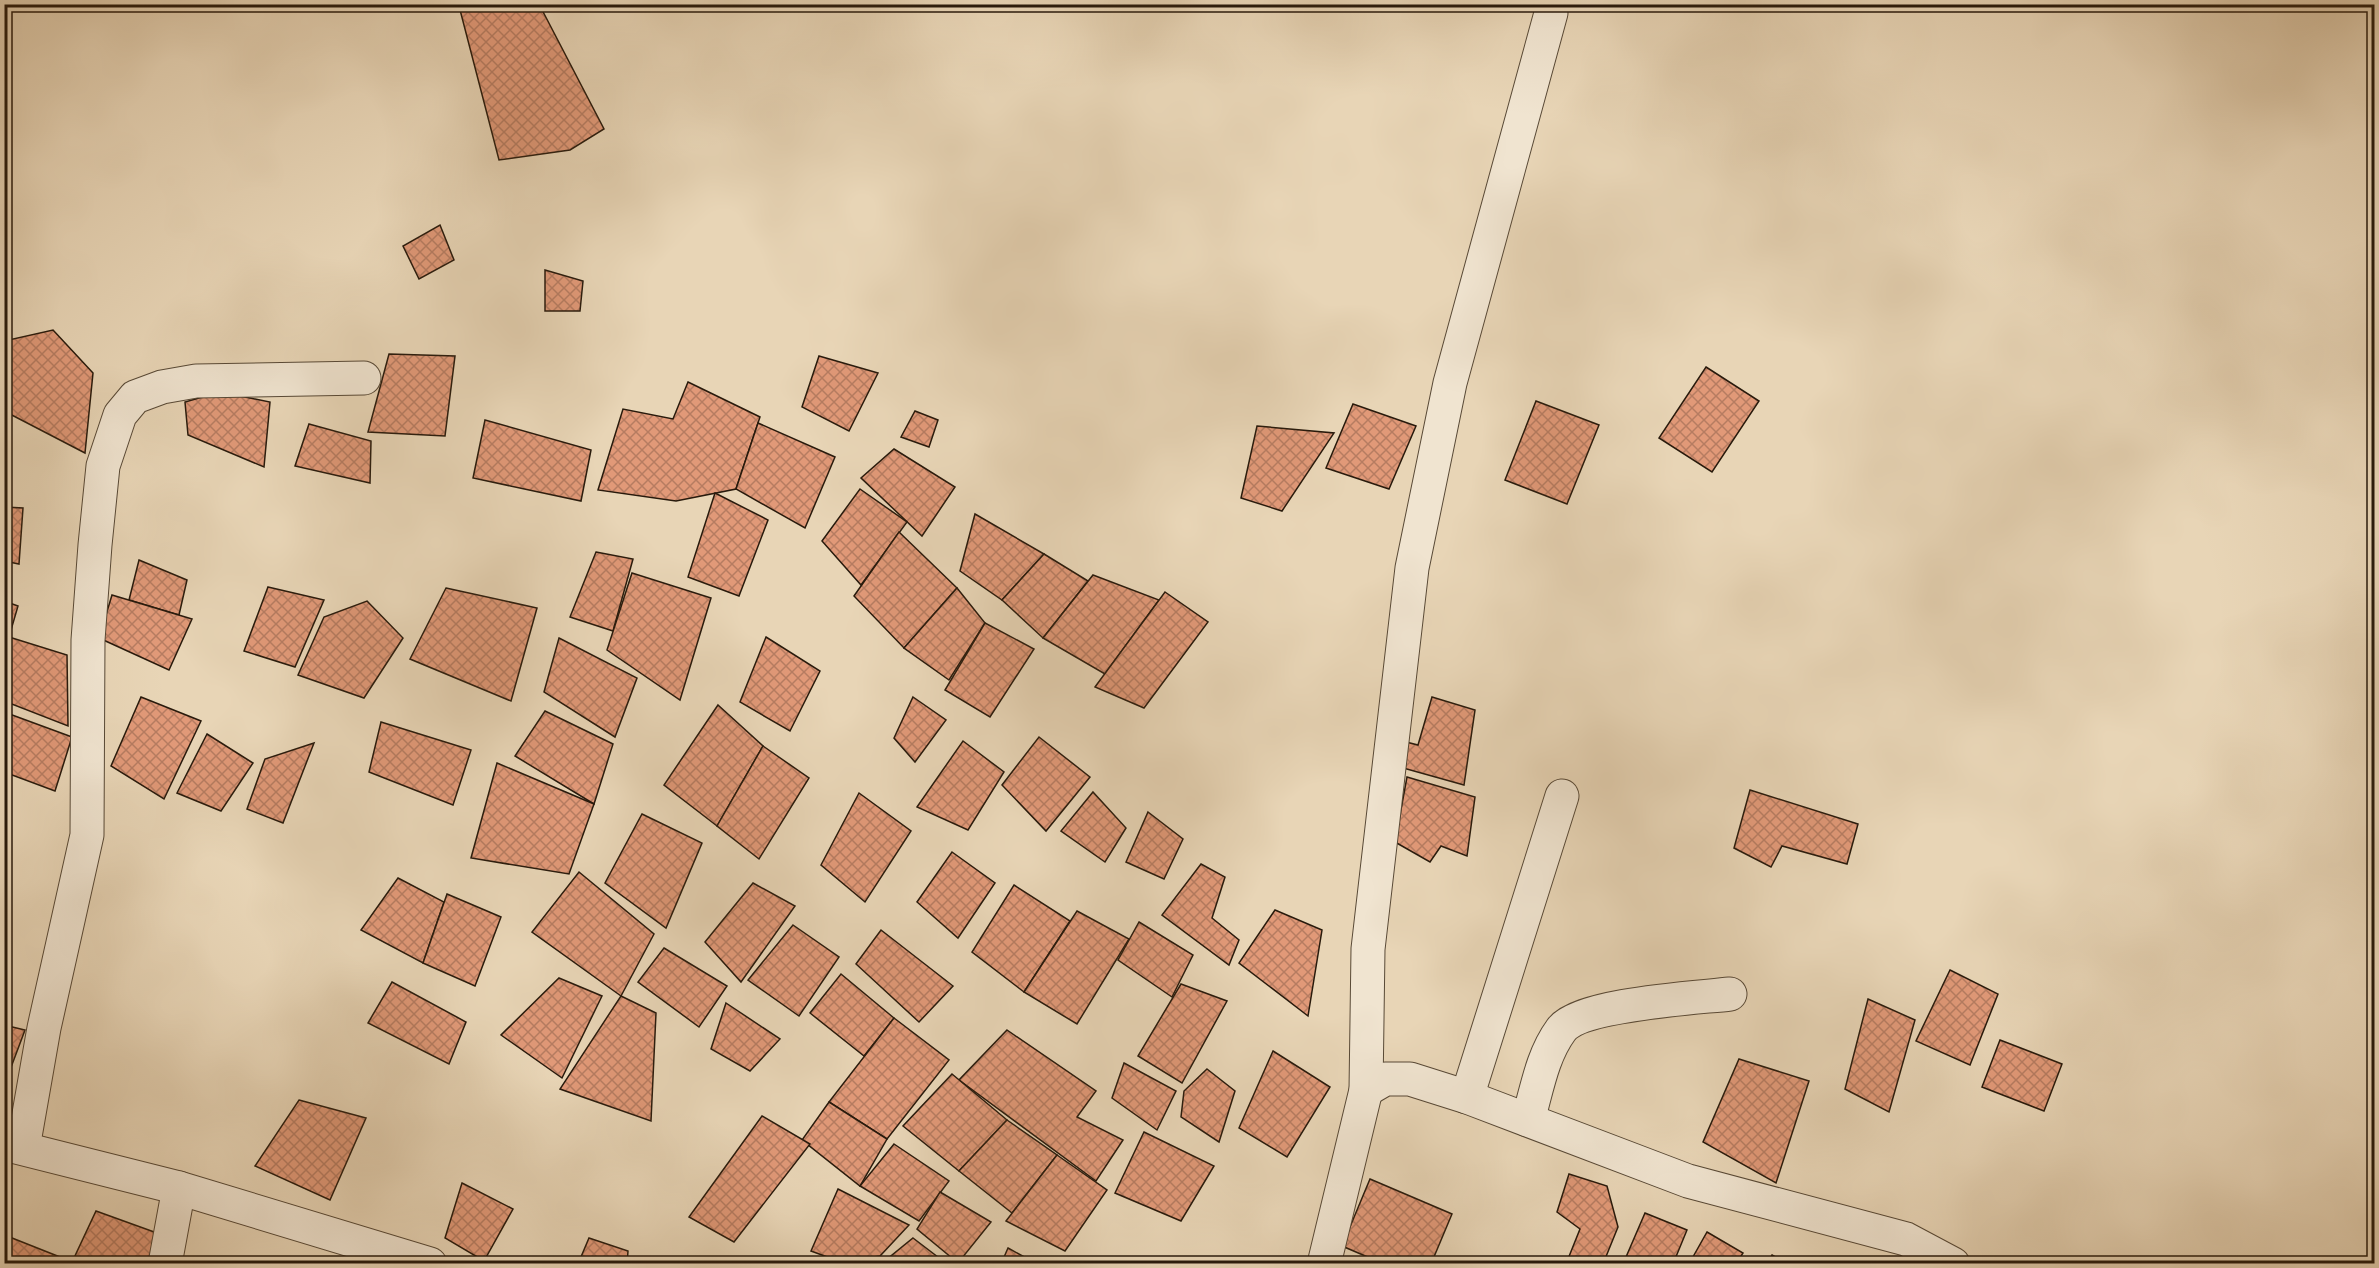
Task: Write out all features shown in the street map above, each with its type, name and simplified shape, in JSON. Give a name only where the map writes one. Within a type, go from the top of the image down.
[{"type":"street","points":[[1324,1263],[1366,1090],[1368,949],[1412,568],[1450,383],[1551,13]]},
{"type":"street","points":[[364,378],[196,381],[162,387],[135,397],[120,415],[103,466],[87,640],[87,835],[44,1028],[14,1146],[179,1188],[430,1263]]},
{"type":"street","points":[[1467,1096],[1562,796]]},
{"type":"street","points":[[1528,1120],[1544,1062],[1563,1028],[1603,1009],[1730,994]]},
{"type":"street","points":[[1366,1090],[1385,1079],[1410,1079],[1467,1096],[1688,1181],[1906,1239],[1953,1263]]},
{"type":"street","points":[[165,1263],[179,1188]]},
{"type":"building","points":[[539,4],[604,129],[570,150],[499,160],[459,6]]},
{"type":"building","points":[[440,225],[454,260],[419,279],[403,246]]},
{"type":"building","points":[[545,270],[583,281],[580,311],[545,311]]},
{"type":"building","points":[[53,330],[93,373],[85,453],[4,411],[4,341]]},
{"type":"building","points":[[389,354],[455,356],[445,436],[368,432]]},
{"type":"building","points":[[819,356],[878,373],[849,431],[802,407]]},
{"type":"building","points":[[1706,367],[1759,401],[1712,472],[1659,438]]},
{"type":"building","points":[[688,382],[760,417],[736,489],[676,501],[598,490],[623,409],[673,419]]},
{"type":"building","points":[[220,392],[270,402],[264,467],[188,435],[185,402]]},
{"type":"building","points":[[1536,401],[1599,425],[1567,504],[1505,480]]},
{"type":"building","points":[[1353,404],[1416,426],[1389,489],[1326,468]]},
{"type":"building","points":[[915,411],[938,420],[929,447],[901,437]]},
{"type":"building","points":[[485,420],[591,450],[581,501],[473,478]]},
{"type":"building","points":[[758,423],[835,457],[805,528],[736,489]]},
{"type":"building","points":[[309,424],[371,441],[370,483],[295,466]]},
{"type":"building","points":[[1257,426],[1334,433],[1282,511],[1241,498]]},
{"type":"building","points":[[894,449],[955,487],[922,536],[861,478]]},
{"type":"building","points":[[860,489],[907,522],[861,585],[822,541]]},
{"type":"building","points":[[715,493],[768,520],[739,596],[688,577]]},
{"type":"building","points":[[4,507],[23,508],[19,564],[4,561]]},
{"type":"building","points":[[975,514],[1044,554],[1002,600],[960,571]]},
{"type":"building","points":[[899,532],[957,588],[904,648],[854,596]]},
{"type":"building","points":[[596,552],[633,559],[613,631],[570,617]]},
{"type":"building","points":[[1044,554],[1088,581],[1043,638],[1002,600]]},
{"type":"building","points":[[139,560],[187,580],[179,615],[129,600]]},
{"type":"building","points":[[632,573],[711,598],[680,700],[607,650]]},
{"type":"building","points":[[1093,575],[1159,600],[1105,674],[1043,638]]},
{"type":"building","points":[[268,587],[324,600],[295,667],[244,651]]},
{"type":"building","points":[[446,588],[537,608],[511,701],[410,659]]},
{"type":"building","points":[[957,588],[985,623],[949,680],[904,648]]},
{"type":"building","points":[[1165,592],[1208,622],[1144,708],[1095,687]]},
{"type":"building","points":[[112,595],[192,619],[169,670],[99,638]]},
{"type":"building","points":[[4,601],[18,606],[9,637],[4,636]]},
{"type":"building","points":[[367,601],[403,638],[364,698],[298,675],[324,617]]},
{"type":"building","points":[[985,623],[1034,649],[990,717],[945,690]]},
{"type":"building","points":[[9,637],[67,655],[68,726],[4,701],[4,646]]},
{"type":"building","points":[[766,637],[820,671],[790,731],[740,702]]},
{"type":"building","points":[[559,638],[637,678],[615,737],[544,692]]},
{"type":"building","points":[[141,697],[201,721],[164,799],[111,766]]},
{"type":"building","points":[[913,697],[946,720],[915,762],[894,738]]},
{"type":"building","points":[[1432,697],[1475,710],[1464,785],[1396,766],[1402,741],[1418,745]]},
{"type":"building","points":[[718,705],[763,746],[717,826],[664,785]]},
{"type":"building","points":[[545,711],[613,744],[594,804],[515,756]]},
{"type":"building","points":[[4,712],[72,737],[55,791],[4,772]]},
{"type":"building","points":[[381,722],[471,750],[453,805],[369,772]]},
{"type":"building","points":[[207,734],[253,763],[221,811],[177,793]]},
{"type":"building","points":[[1039,737],[1090,777],[1046,831],[1002,785]]},
{"type":"building","points":[[963,741],[1004,772],[968,830],[917,807]]},
{"type":"building","points":[[314,743],[283,823],[247,809],[265,759]]},
{"type":"building","points":[[763,746],[809,778],[759,859],[717,826]]},
{"type":"building","points":[[497,763],[594,804],[569,874],[471,858]]},
{"type":"building","points":[[1407,777],[1475,797],[1467,856],[1441,846],[1430,862],[1395,842]]},
{"type":"building","points":[[1750,790],[1858,824],[1847,864],[1782,846],[1771,867],[1734,848]]},
{"type":"building","points":[[1093,792],[1126,828],[1105,862],[1061,831]]},
{"type":"building","points":[[859,793],[911,831],[865,902],[821,865]]},
{"type":"building","points":[[1148,812],[1183,839],[1164,879],[1126,862]]},
{"type":"building","points":[[642,814],[702,843],[666,928],[605,883]]},
{"type":"building","points":[[952,852],[995,883],[958,938],[917,902]]},
{"type":"building","points":[[1201,864],[1225,877],[1212,918],[1239,940],[1229,965],[1162,915]]},
{"type":"building","points":[[579,872],[654,934],[621,996],[532,932]]},
{"type":"building","points":[[398,878],[444,902],[423,963],[361,930]]},
{"type":"building","points":[[753,883],[795,906],[741,982],[705,942]]},
{"type":"building","points":[[1014,885],[1070,921],[1024,992],[972,952]]},
{"type":"building","points":[[447,894],[501,917],[475,986],[423,963]]},
{"type":"building","points":[[1275,910],[1322,930],[1308,1016],[1239,963]]},
{"type":"building","points":[[1077,911],[1129,939],[1077,1024],[1024,992]]},
{"type":"building","points":[[1139,922],[1193,955],[1172,997],[1118,960]]},
{"type":"building","points":[[793,925],[839,957],[799,1016],[748,980]]},
{"type":"building","points":[[881,930],[953,986],[919,1022],[856,964]]},
{"type":"building","points":[[664,948],[727,986],[699,1027],[638,982]]},
{"type":"building","points":[[1950,970],[1998,994],[1970,1065],[1916,1041]]},
{"type":"building","points":[[841,974],[894,1018],[864,1056],[810,1013]]},
{"type":"building","points":[[559,978],[602,996],[562,1078],[501,1035]]},
{"type":"building","points":[[392,982],[466,1022],[449,1064],[368,1023]]},
{"type":"building","points":[[1181,984],[1227,1001],[1182,1083],[1138,1056]]},
{"type":"building","points":[[621,996],[656,1013],[651,1121],[560,1089]]},
{"type":"building","points":[[1868,999],[1915,1020],[1889,1112],[1845,1089]]},
{"type":"building","points":[[726,1003],[780,1039],[750,1071],[711,1049]]},
{"type":"building","points":[[894,1018],[949,1060],[887,1139],[829,1102]]},
{"type":"building","points":[[4,1025],[25,1030],[4,1086]]},
{"type":"building","points":[[1007,1030],[1096,1091],[1077,1117],[1123,1140],[1096,1181],[959,1080]]},
{"type":"building","points":[[2000,1040],[2062,1064],[2044,1111],[1982,1087]]},
{"type":"building","points":[[1273,1051],[1330,1087],[1287,1157],[1239,1128]]},
{"type":"building","points":[[1739,1059],[1809,1081],[1776,1183],[1703,1142]]},
{"type":"building","points":[[1124,1063],[1176,1091],[1157,1130],[1112,1098]]},
{"type":"building","points":[[1207,1069],[1235,1091],[1219,1142],[1181,1117],[1184,1091]]},
{"type":"building","points":[[952,1074],[1007,1120],[959,1171],[903,1126]]},
{"type":"building","points":[[299,1100],[366,1118],[330,1200],[255,1166]]},
{"type":"building","points":[[829,1102],[887,1139],[860,1186],[802,1140]]},
{"type":"building","points":[[762,1116],[810,1144],[734,1242],[689,1217]]},
{"type":"building","points":[[1007,1120],[1057,1155],[1012,1213],[959,1171]]},
{"type":"building","points":[[1144,1132],[1214,1166],[1181,1221],[1115,1193]]},
{"type":"building","points":[[894,1144],[949,1181],[919,1221],[860,1186]]},
{"type":"building","points":[[1057,1155],[1107,1190],[1065,1251],[1006,1221]]},
{"type":"building","points":[[1569,1174],[1607,1186],[1618,1227],[1603,1264],[1566,1264],[1580,1229],[1557,1212]]},
{"type":"building","points":[[1370,1179],[1452,1214],[1431,1264],[1384,1264],[1342,1246]]},
{"type":"building","points":[[462,1183],[513,1209],[484,1261],[445,1238]]},
{"type":"building","points":[[838,1189],[909,1225],[880,1256],[841,1262],[811,1251]]},
{"type":"building","points":[[940,1192],[991,1222],[958,1263],[917,1229]]},
{"type":"building","points":[[96,1211],[157,1233],[149,1264],[85,1264],[74,1258]]},
{"type":"building","points":[[1645,1213],[1687,1230],[1673,1264],[1623,1264]]},
{"type":"building","points":[[1707,1232],[1743,1253],[1736,1264],[1689,1264]]},
{"type":"building","points":[[7,1236],[65,1259],[63,1264],[4,1264],[4,1244]]},
{"type":"building","points":[[589,1238],[628,1251],[627,1264],[578,1264]]},
{"type":"building","points":[[913,1238],[947,1264],[881,1264]]},
{"type":"building","points":[[1008,1248],[1037,1264],[1001,1264]]},
{"type":"building","points":[[1772,1255],[1788,1264],[1767,1264]]}]
